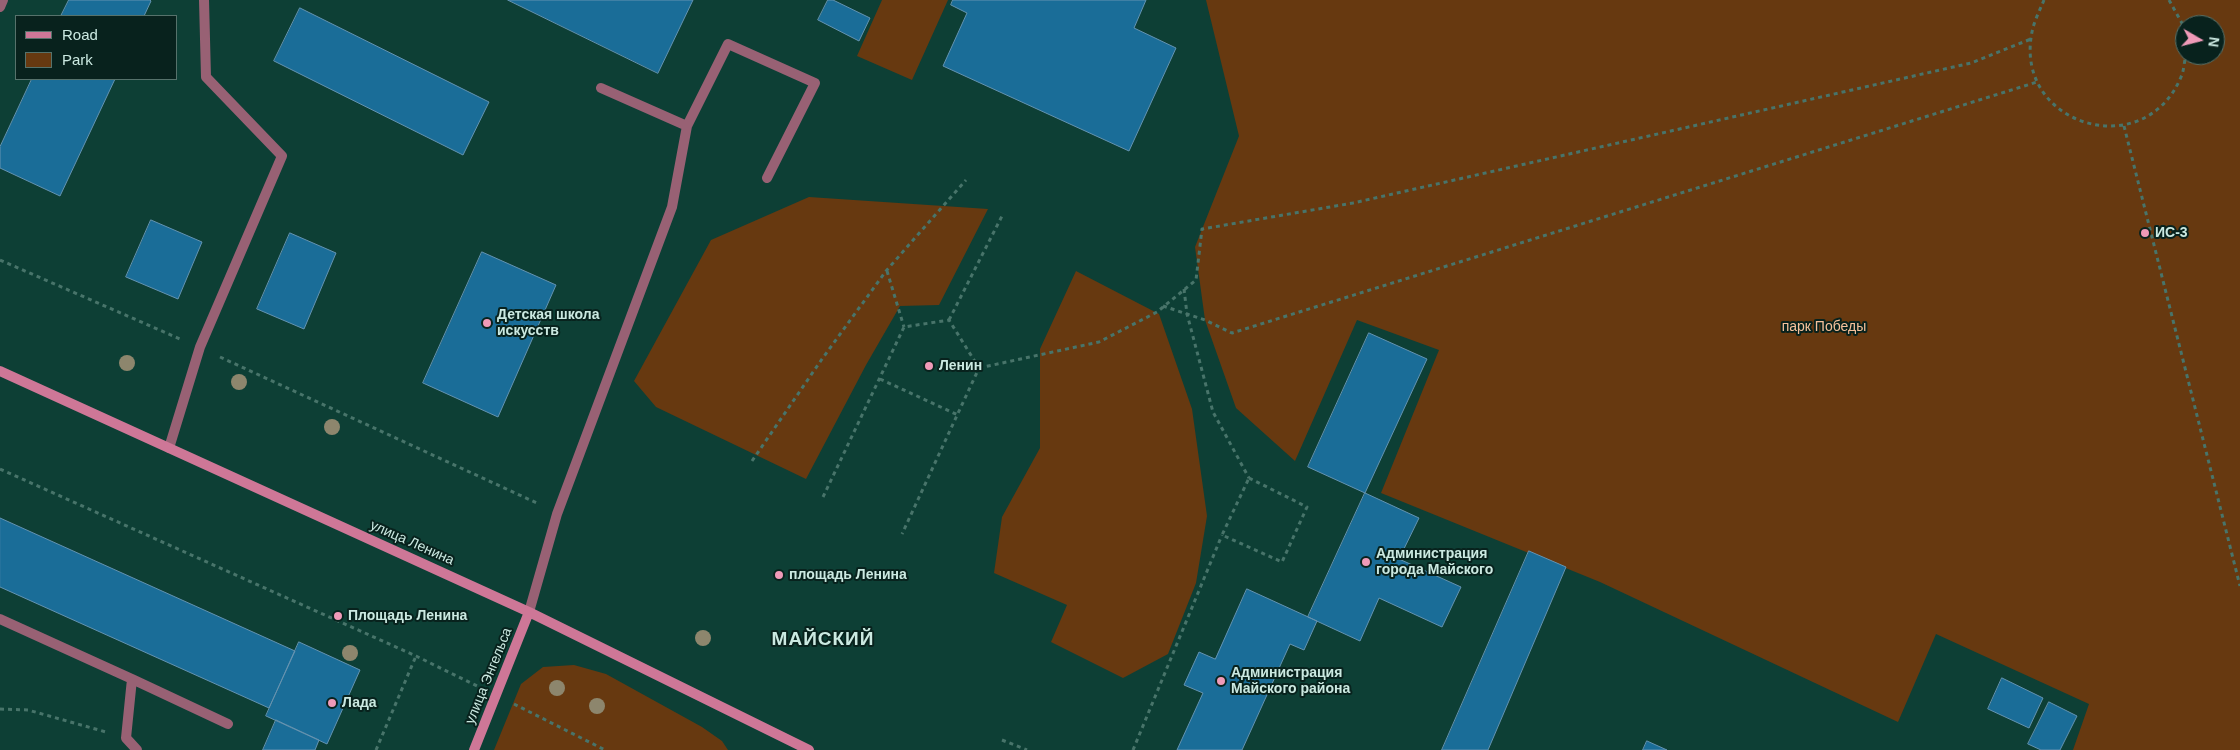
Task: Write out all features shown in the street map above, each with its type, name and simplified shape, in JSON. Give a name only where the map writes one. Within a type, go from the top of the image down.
[{"type":"street","name":"улица Ленина","points":[[0,371],[529,612],[795,747],[809,750]]},
{"type":"street","name":"улица Энгельса","points":[[474,750],[529,612]]},
{"type":"lane","points":[[0,6],[3,0]]},
{"type":"lane","points":[[169,448],[200,347],[282,156],[206,77],[204,0]]},
{"type":"lane","points":[[529,612],[558,514],[672,207],[687,126],[728,44],[815,83],[767,178]]},
{"type":"lane","points":[[601,88],[687,126]]},
{"type":"lane","points":[[0,618],[228,724]]},
{"type":"lane","points":[[132,679],[126,738],[137,750]]},
{"type":"path","points":[[2044,0],[2032,31],[2030,57],[2037,82],[2052,104],[2073,120],[2098,127],[2124,126],[2148,116],[2168,100],[2182,77],[2184,65]]},
{"type":"path","points":[[2169,0],[2177,15]]},
{"type":"path","points":[[979,368],[1099,342],[1157,312],[1196,280],[1202,229],[1354,203],[1971,63],[2031,39]]},
{"type":"path","points":[[1162,306],[1187,314],[1232,333],[2037,82]]},
{"type":"path","points":[[2124,126],[2240,586]]},
{"type":"path","points":[[752,461],[822,359],[886,271],[966,180]]},
{"type":"path","points":[[949,320],[1003,214]]},
{"type":"path","points":[[0,260],[200,347],[558,514]]},
{"type":"path","points":[[823,497],[904,327],[886,271]]},
{"type":"path","points":[[1184,288],[1187,314],[1213,412],[1249,478],[1308,507],[1282,562],[1222,536]]},
{"type":"path","points":[[904,327],[949,320]]},
{"type":"path","points":[[949,320],[979,368]]},
{"type":"path","points":[[902,534],[979,368]]},
{"type":"path","points":[[880,379],[958,415]]},
{"type":"path","points":[[0,469],[416,656],[376,750]]},
{"type":"path","points":[[1133,750],[1222,536],[1249,478]]},
{"type":"path","points":[[0,709],[28,710],[126,738]]},
{"type":"path","points":[[1002,740],[1027,750]]},
{"type":"green space","points":[[882,0],[948,0],[912,80],[857,56]]},
{"type":"green space","name":"парк Победы","points":[[1206,0],[2240,0],[2240,750],[2073,750],[2089,704],[1936,634],[1898,722],[1600,582],[1381,493],[1439,350],[1357,320],[1295,461],[1236,408],[1205,320],[1195,247],[1239,136]]},
{"type":"green space","points":[[809,197],[988,209],[939,305],[900,306],[866,365],[806,479],[656,407],[634,381],[711,240]]},
{"type":"green space","points":[[1076,271],[1159,314],[1192,409],[1207,516],[1196,583],[1168,654],[1123,678],[1051,642],[1067,605],[994,573],[1002,517],[1040,448],[1040,349]]},
{"type":"green space","points":[[574,665],[606,674],[702,727],[722,741],[728,750],[494,750],[521,684],[543,667]]},
{"type":"building","points":[[69,0],[151,1],[144,15],[62,15]]},
{"type":"building","points":[[508,0],[693,0],[658,73]]},
{"type":"building","points":[[828,0],[833,0],[870,18],[859,41],[818,20]]},
{"type":"building","points":[[953,0],[1146,0],[1134,28],[1176,48],[1129,151],[943,66],[967,13],[951,5]]},
{"type":"building","points":[[300,8],[489,102],[463,155],[274,61]]},
{"type":"building","points":[[32,80],[115,80],[60,196],[0,168],[0,147]]},
{"type":"building","points":[[151,220],[202,242],[178,299],[126,277]]},
{"type":"building","points":[[290,233],[336,253],[304,329],[257,309]]},
{"type":"building","points":[[482,252],[556,285],[498,417],[423,383]]},
{"type":"building","points":[[1369,333],[1427,359],[1365,493],[1308,467]]},
{"type":"building","points":[[1365,493],[1419,518],[1399,559],[1461,587],[1442,627],[1379,598],[1360,641],[1308,617]]},
{"type":"building","points":[[0,518],[295,651],[269,708],[0,587]]},
{"type":"building","points":[[1529,551],[1566,567],[1488,750],[1442,750]]},
{"type":"building","points":[[1247,589],[1317,621],[1304,650],[1290,644],[1242,750],[1177,750],[1203,693],[1184,685],[1199,652],[1215,659]]},
{"type":"building","points":[[299,642],[360,670],[327,744],[266,716]]},
{"type":"building","points":[[2002,678],[2043,698],[2029,728],[1988,709]]},
{"type":"building","points":[[2049,702],[2077,716],[2060,750],[2041,750],[2028,744]]},
{"type":"building","points":[[276,720],[319,740],[315,750],[263,750]]},
{"type":"building","points":[[1647,741],[1667,750],[1643,750]]},
{"type":"place","name":"ИС-3","points":[[2145,233]]},
{"type":"place","name":"Детская школа искусств","points":[[487,323]]},
{"type":"place","name":"Ленин","points":[[929,366]]},
{"type":"place","name":"Администрация города Майского","points":[[1366,562]]},
{"type":"place","name":"площадь Ленина","points":[[779,575]]},
{"type":"place","name":"Площадь Ленина","points":[[338,616]]},
{"type":"place","name":"Администрация Майского района","points":[[1221,681]]},
{"type":"place","name":"Лада","points":[[332,703]]},
{"type":"district","name":"МАЙСКИЙ","points":[[823,640]]}]
